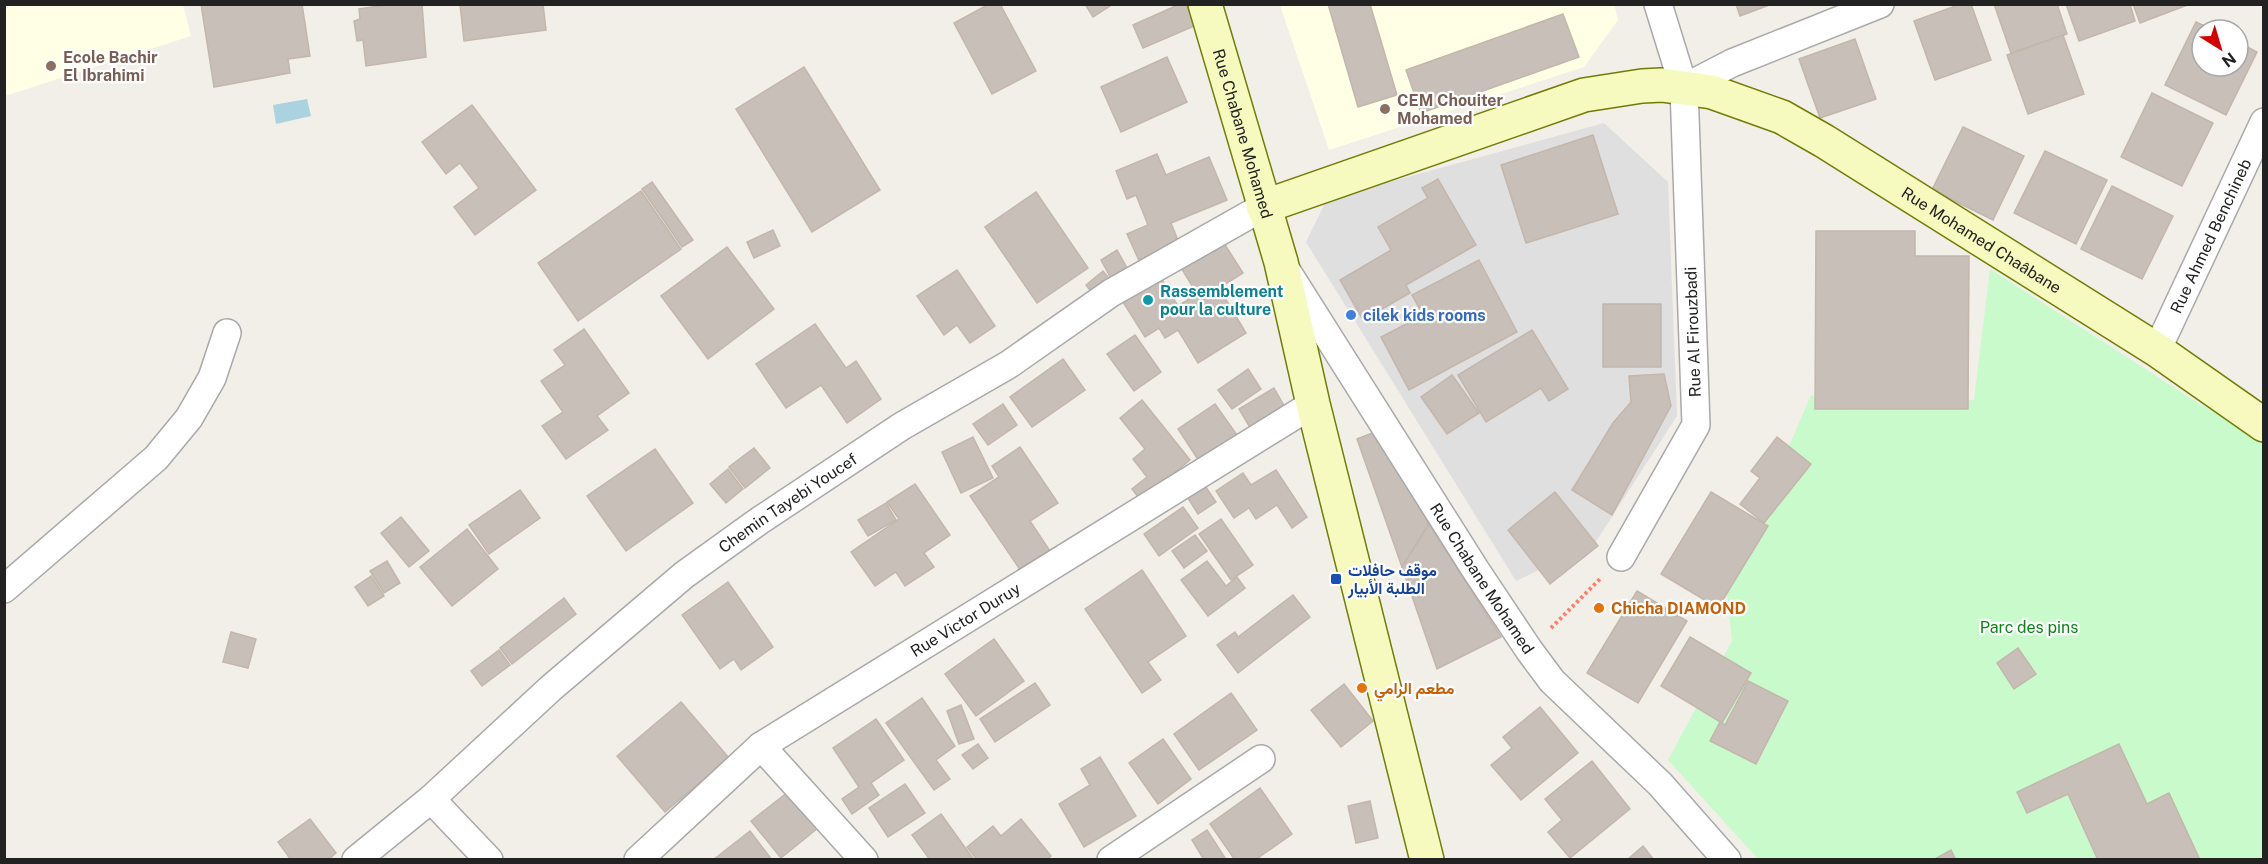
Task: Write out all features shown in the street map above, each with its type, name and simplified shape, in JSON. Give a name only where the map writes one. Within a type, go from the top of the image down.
[{"type":"street","name":"Rue Chabane Mohamed","points":[[1205,4],[1281,262],[1313,404],[1427,860]]},
{"type":"street","name":"Rue Al Firouzbadi","points":[[1621,558],[1696,425],[1684,88],[1658,4]]},
{"type":"street","points":[[1684,88],[1732,63],[1880,4]]},
{"type":"street","name":"Rue Mohamed Chaâbane","points":[[1263,207],[1584,95],[1642,86],[1684,88],[1712,93],[1782,117],[2157,350],[2264,425]]},
{"type":"street","name":"Rue Ahmed Benchineb","points":[[2157,350],[2264,122]]},
{"type":"street","name":"Chemin Tayebi Youcef","points":[[356,860],[431,800],[551,688],[684,575],[759,521],[902,426],[1008,365],[1111,293],[1263,207]]},
{"type":"street","name":"Rue Chabane Mohamed","points":[[1281,262],[1529,650],[1552,681],[1660,784],[1727,860]]},
{"type":"street","points":[[4,589],[156,458],[189,418],[212,378],[227,333]]},
{"type":"street","name":"Rue Victor Duruy","points":[[638,860],[761,746],[1313,404]]},
{"type":"street","points":[[761,746],[864,860]]},
{"type":"street","points":[[1111,860],[1261,759]]},
{"type":"street","points":[[431,800],[489,860]]},
{"type":"path","points":[[1529,650],[1621,558]]},
{"type":"shaded area","name":"CEM Chouiter Mohamed","points":[[1614,4],[1618,20],[1584,67],[1329,150],[1280,5]]},
{"type":"shaded area","name":"Ecole Bachir El Ibrahimi","points":[[4,5],[183,5],[191,36],[5,96]]},
{"type":"shaded area","points":[[1604,123],[1668,182],[1677,416],[1595,543],[1516,581],[1306,242],[1327,199]]},
{"type":"green space","name":"Parc des pins","points":[[1990,269],[2198,403],[2263,440],[2263,859],[1758,859],[1668,760],[1732,641],[1727,593],[1771,512],[1783,460],[1811,395],[1850,410],[1974,400]]},
{"type":"water","points":[[307,99],[311,116],[276,124],[273,105]]},
{"type":"building","points":[[201,4],[302,4],[310,56],[288,59],[290,73],[214,87]]},
{"type":"building","points":[[393,4],[422,4],[426,57],[366,66],[363,40],[357,41],[354,21],[360,19],[359,9]]},
{"type":"building","points":[[460,4],[543,4],[546,30],[464,41]]},
{"type":"building","points":[[989,4],[1000,4],[1036,71],[992,94],[954,23]]},
{"type":"building","points":[[1085,4],[1113,4],[1093,17]]},
{"type":"building","points":[[1180,4],[1193,4],[1201,23],[1143,48],[1133,25]]},
{"type":"building","points":[[1328,4],[1370,4],[1397,95],[1358,107]]},
{"type":"building","points":[[1736,4],[1772,4],[1740,16]]},
{"type":"building","points":[[1961,4],[1971,4],[1991,60],[1935,80],[1914,21]]},
{"type":"building","points":[[1994,4],[2057,4],[2067,34],[2011,53]]},
{"type":"building","points":[[2066,4],[2130,4],[2135,21],[2079,41]]},
{"type":"building","points":[[2133,4],[2190,4],[2140,23]]},
{"type":"building","points":[[1563,14],[1579,57],[1421,113],[1406,70]]},
{"type":"building","points":[[2190,34],[2190,78],[2244,78],[2226,115],[2165,85]]},
{"type":"building","points":[[2063,35],[2084,94],[2028,114],[2007,55]]},
{"type":"building","points":[[1855,39],[1876,99],[1820,118],[1799,59]]},
{"type":"building","points":[[2250,48],[2257,52],[2250,66]]},
{"type":"building","points":[[1167,57],[1187,102],[1121,132],[1101,87]]},
{"type":"building","points":[[804,67],[880,190],[812,232],[736,109]]},
{"type":"building","points":[[2152,93],[2213,123],[2182,186],[2121,157]]},
{"type":"building","points":[[472,105],[536,190],[475,235],[454,207],[479,188],[460,163],[446,174],[422,142]]},
{"type":"building","points":[[1963,127],[2024,156],[1993,220],[1932,190]]},
{"type":"building","points":[[1593,135],[1618,214],[1526,243],[1501,165]]},
{"type":"building","points":[[2045,151],[2107,180],[2076,244],[2014,213]]},
{"type":"building","points":[[1157,154],[1166,175],[1209,157],[1227,200],[1171,223],[1181,248],[1141,265],[1127,234],[1148,225],[1136,195],[1127,199],[1116,171]]},
{"type":"building","points":[[1438,179],[1476,245],[1406,285],[1410,293],[1363,320],[1340,280],[1391,250],[1378,227],[1428,198],[1422,188]]},
{"type":"building","points":[[652,182],[693,240],[682,247],[642,189]]},
{"type":"building","points":[[2112,186],[2173,216],[2142,279],[2081,249]]},
{"type":"building","points":[[641,191],[681,249],[578,321],[538,263]]},
{"type":"building","points":[[1036,192],[1088,268],[1037,303],[985,227]]},
{"type":"building","points":[[773,230],[780,246],[754,258],[747,242]]},
{"type":"building","points":[[1816,231],[1915,231],[1915,256],[1969,256],[1968,409],[1815,409]]},
{"type":"building","name":"Rassemblement pour la culture","points":[[1222,240],[1243,273],[1219,288],[1246,333],[1198,363],[1178,330],[1165,338],[1159,328],[1145,337],[1118,294],[1156,270],[1178,306],[1197,294],[1180,266]]},
{"type":"building","points":[[727,247],[774,309],[708,359],[661,296]]},
{"type":"building","points":[[1117,250],[1131,275],[1114,284],[1101,260]]},
{"type":"building","points":[[1479,260],[1517,332],[1409,390],[1381,337],[1423,315],[1412,295]]},
{"type":"building","points":[[957,270],[995,326],[970,343],[957,325],[944,335],[917,296]]},
{"type":"building","points":[[1103,271],[1115,286],[1098,300],[1086,285]]},
{"type":"building","points":[[1603,304],[1661,304],[1661,367],[1603,367]]},
{"type":"building","points":[[815,324],[846,368],[856,361],[881,399],[847,423],[821,385],[786,408],[756,364]]},
{"type":"building","points":[[584,329],[629,393],[597,416],[608,430],[566,459],[542,426],[563,412],[541,381],[565,365],[554,350]]},
{"type":"building","points":[[1532,330],[1568,389],[1549,401],[1541,388],[1486,422],[1458,375]]},
{"type":"building","points":[[1135,335],[1161,372],[1134,391],[1107,354]]},
{"type":"building","points":[[1063,359],[1085,390],[1032,427],[1010,397]]},
{"type":"building","points":[[1248,369],[1261,389],[1232,409],[1218,390]]},
{"type":"building","points":[[1664,374],[1671,406],[1612,515],[1572,490],[1613,423],[1631,402],[1629,376]]},
{"type":"building","points":[[1452,375],[1479,413],[1447,434],[1421,397]]},
{"type":"building","points":[[1274,388],[1290,416],[1255,436],[1239,409]]},
{"type":"building","points":[[1142,400],[1190,460],[1141,501],[1132,489],[1147,477],[1133,459],[1145,449],[1120,418]]},
{"type":"building","points":[[1003,404],[1017,425],[988,445],[973,424]]},
{"type":"building","points":[[1215,404],[1237,435],[1199,461],[1178,429]]},
{"type":"building","points":[[1375,432],[1429,524],[1402,567],[1357,439]]},
{"type":"building","points":[[973,437],[993,478],[961,493],[942,452]]},
{"type":"building","points":[[1777,437],[1811,464],[1764,523],[1740,504],[1760,478],[1751,471]]},
{"type":"building","points":[[1020,447],[1058,503],[1030,521],[1056,560],[1027,580],[970,496],[999,477],[992,466]]},
{"type":"building","points":[[754,448],[770,468],[745,488],[729,467]]},
{"type":"building","points":[[655,449],[693,503],[626,551],[587,496]]},
{"type":"building","points":[[728,469],[743,489],[726,503],[710,484]]},
{"type":"building","points":[[1276,470],[1307,517],[1292,528],[1277,505],[1256,519],[1249,508],[1234,518],[1216,491],[1243,473],[1251,485]]},
{"type":"building","points":[[1201,480],[1216,502],[1198,514],[1184,492]]},
{"type":"building","points":[[915,484],[950,535],[924,553],[934,567],[905,586],[896,572],[875,586],[851,552],[899,519],[887,502]]},
{"type":"building","points":[[520,490],[540,518],[489,554],[469,525]]},
{"type":"building","points":[[1555,492],[1598,546],[1550,584],[1508,530]]},
{"type":"building","points":[[1711,492],[1768,526],[1718,608],[1661,574]]},
{"type":"building","points":[[886,503],[896,520],[868,536],[858,520]]},
{"type":"building","points":[[1183,507],[1198,528],[1159,556],[1144,534]]},
{"type":"building","points":[[401,517],[429,551],[409,567],[381,533]]},
{"type":"building","points":[[1221,519],[1253,565],[1231,580],[1199,534]]},
{"type":"building","points":[[1429,524],[1501,637],[1437,669],[1402,567]]},
{"type":"building","points":[[467,529],[498,569],[452,606],[420,567]]},
{"type":"building","points":[[1195,535],[1207,551],[1184,568],[1172,551]]},
{"type":"building","points":[[387,561],[400,583],[384,593],[370,571]]},
{"type":"building","points":[[1207,561],[1226,586],[1237,577],[1245,588],[1208,616],[1181,580]]},
{"type":"building","points":[[1142,570],[1186,636],[1148,662],[1161,680],[1142,693],[1085,609]]},
{"type":"building","points":[[371,576],[384,596],[368,606],[355,587]]},
{"type":"building","points":[[728,582],[773,647],[741,670],[734,659],[720,669],[682,615]]},
{"type":"building","points":[[1637,591],[1687,621],[1638,703],[1587,673]]},
{"type":"building","points":[[1293,595],[1310,617],[1238,673],[1217,645],[1235,632],[1238,637]]},
{"type":"building","points":[[564,598],[576,614],[512,664],[500,648]]},
{"type":"building","points":[[231,632],[256,639],[248,668],[223,662]]},
{"type":"building","points":[[1690,637],[1751,673],[1722,723],[1661,686]]},
{"type":"building","points":[[994,639],[1024,681],[976,716],[945,674]]},
{"type":"building","points":[[2018,648],[2036,674],[2014,689],[1997,663]]},
{"type":"building","points":[[499,650],[510,665],[482,686],[471,671]]},
{"type":"building","points":[[1748,681],[1788,701],[1756,764],[1710,741],[1720,722],[1725,725]]},
{"type":"building","points":[[1035,683],[1050,705],[995,742],[980,719]]},
{"type":"building","points":[[1344,684],[1373,721],[1341,747],[1311,710]]},
{"type":"building","points":[[1231,693],[1257,730],[1199,770],[1174,734]]},
{"type":"building","points":[[922,698],[955,746],[936,760],[950,779],[934,790],[886,723]]},
{"type":"building","points":[[681,702],[729,758],[665,812],[617,756]]},
{"type":"building","points":[[961,705],[974,739],[959,744],[947,711]]},
{"type":"building","points":[[1540,707],[1578,753],[1521,800],[1491,765],[1512,748],[1503,737]]},
{"type":"building","points":[[876,719],[904,760],[871,783],[879,795],[852,814],[842,799],[859,787],[833,748]]},
{"type":"building","points":[[1163,739],[1191,779],[1158,804],[1129,763]]},
{"type":"building","points":[[978,744],[988,758],[973,769],[962,755]]},
{"type":"building","points":[[2119,744],[2147,804],[2169,793],[2200,860],[2098,860],[2068,794],[2027,813],[2017,792]]},
{"type":"building","points":[[1100,757],[1136,816],[1084,847],[1059,804],[1090,785],[1081,769]]},
{"type":"building","points":[[1592,761],[1630,809],[1570,858],[1548,832],[1562,820],[1545,799]]},
{"type":"building","points":[[905,784],[925,813],[888,837],[869,808]]},
{"type":"building","points":[[793,788],[823,824],[781,858],[751,821]]},
{"type":"building","points":[[1260,788],[1292,834],[1255,860],[1235,860],[1210,824]]},
{"type":"building","points":[[1370,801],[1378,838],[1356,843],[1348,806]]},
{"type":"building","points":[[941,814],[974,860],[930,860],[912,835]]},
{"type":"building","points":[[310,819],[336,853],[328,860],[291,860],[278,842]]},
{"type":"building","points":[[1021,819],[1051,856],[1046,860],[977,860],[967,847],[993,826],[1001,836]]},
{"type":"building","points":[[1207,830],[1225,858],[1223,860],[1204,860],[1192,840]]},
{"type":"building","points":[[750,831],[772,860],[713,860]]},
{"type":"building","points":[[1643,846],[1654,860],[1627,860]]},
{"type":"building","points":[[1951,850],[1956,860],[1933,860]]},
{"type":"place","name":"Ecole Bachir El Ibrahimi","points":[[51,66]]},
{"type":"place","name":"CEM Chouiter Mohamed","points":[[1385,109]]},
{"type":"place","name":"Rassemblement pour la culture","points":[[1148,300]]},
{"type":"place","name":"cilek kids rooms","points":[[1351,315]]},
{"type":"place","name":"موقف حافلات الطلبة الأبيار","points":[[1336,579]]},
{"type":"place","name":"Chicha DIAMOND","points":[[1599,608]]},
{"type":"place","name":"مطعم الرامي","points":[[1362,688]]}]
